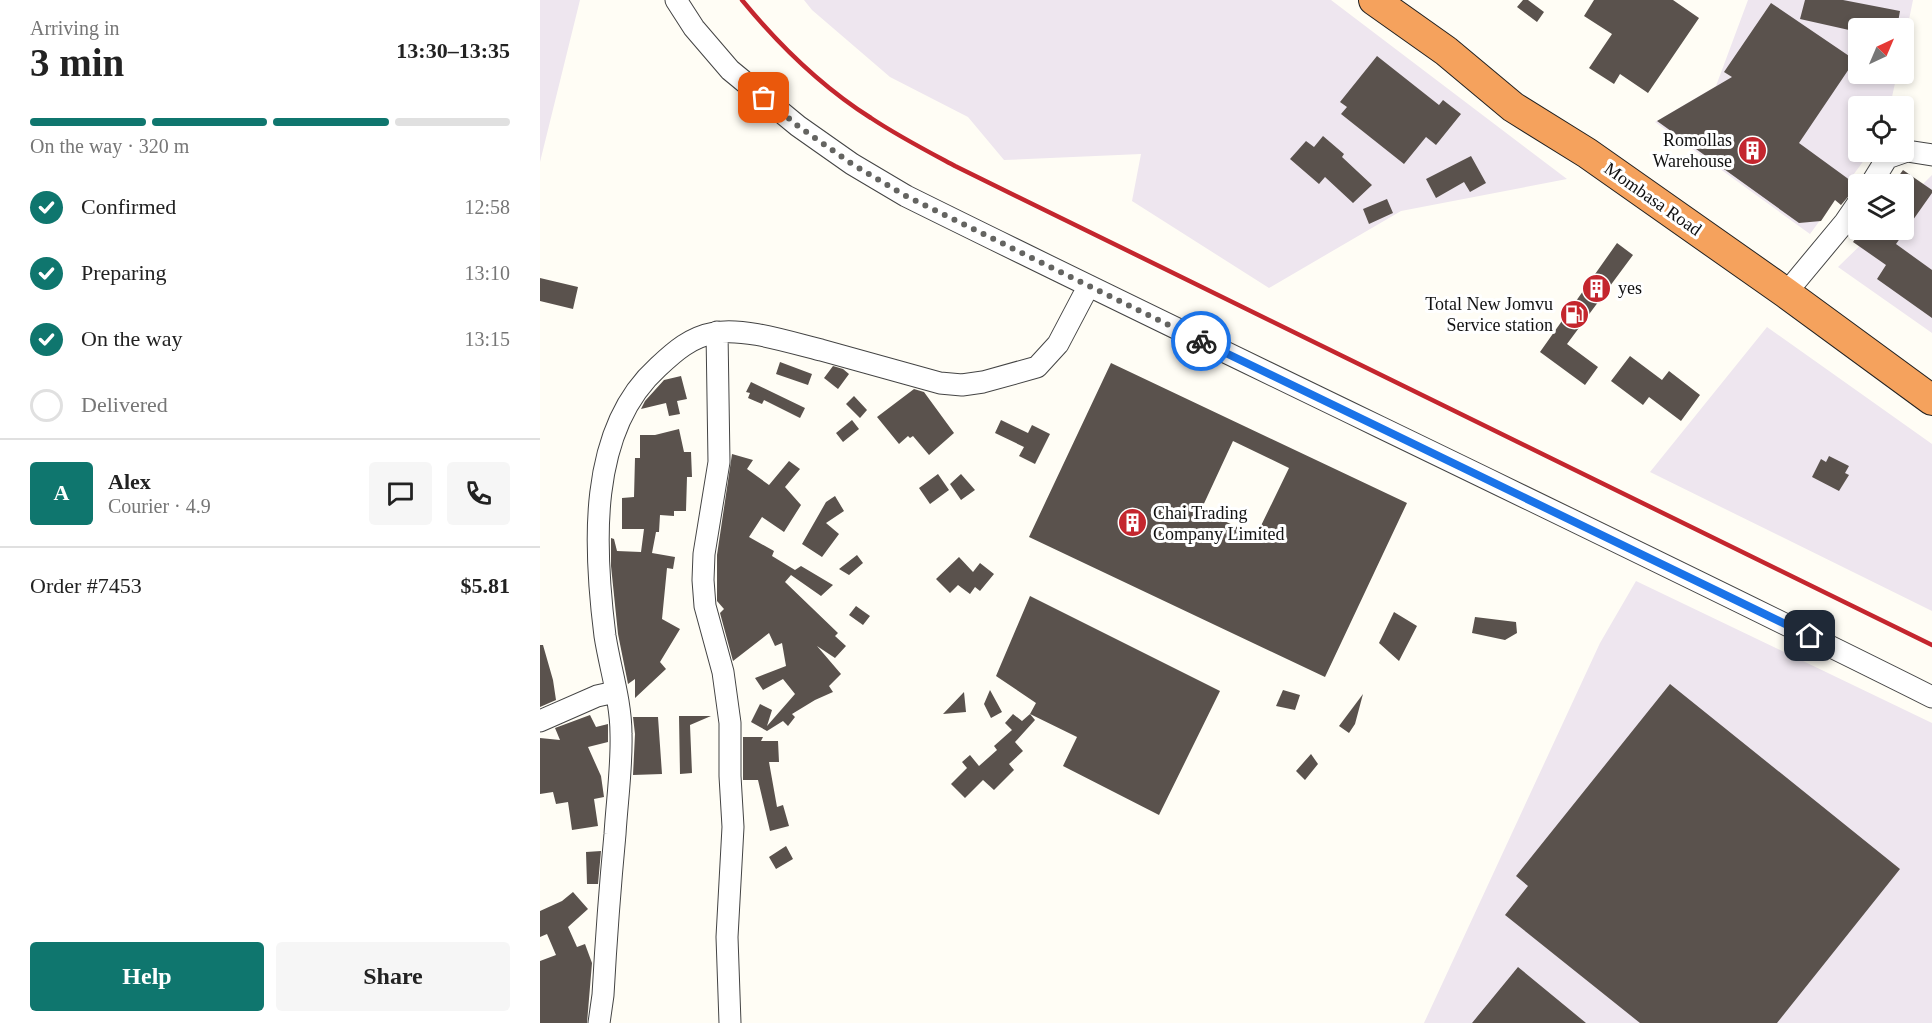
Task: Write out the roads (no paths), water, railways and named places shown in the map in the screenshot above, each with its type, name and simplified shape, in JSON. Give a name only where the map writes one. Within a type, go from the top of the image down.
[{"type":"highway","name":"Mombasa Road","points":[[1374,0],[1446,51],[1513,107],[1587,153],[1786,293],[1932,400]]},
{"type":"street","points":[[676,0],[694,28],[730,70],[798,126],[852,164],[906,196],[1088,287],[1589,528],[1932,697]]},
{"type":"street","points":[[1877,174],[1887,158],[1906,151],[1932,155]]},
{"type":"street","points":[[1786,293],[1848,218]]},
{"type":"street","points":[[599,1023],[621,760],[621,724],[599,578],[599,509],[602,480],[610,446],[632,395],[650,374],[694,338],[717,332],[777,339],[940,383],[962,385],[983,382],[1036,367],[1042,362],[1058,344],[1088,287]]},
{"type":"street","points":[[717,332],[719,462],[704,554],[703,580],[705,606],[723,672],[730,723],[733,826],[727,937],[730,1023]]},
{"type":"street","points":[[540,721],[589,699],[615,692]]},
{"type":"railway","points":[[742,0],[786,49],[835,93],[923,149],[1932,645]]},
{"type":"place","name":"Romollas Warehouse","points":[[1753,150]]},
{"type":"place","name":"yes","points":[[1597,288]]},
{"type":"place","name":"Total New Jomvu Service station","points":[[1574,314]]},
{"type":"place","name":"Chai Trading Company Limited","points":[[1132,523]]}]
